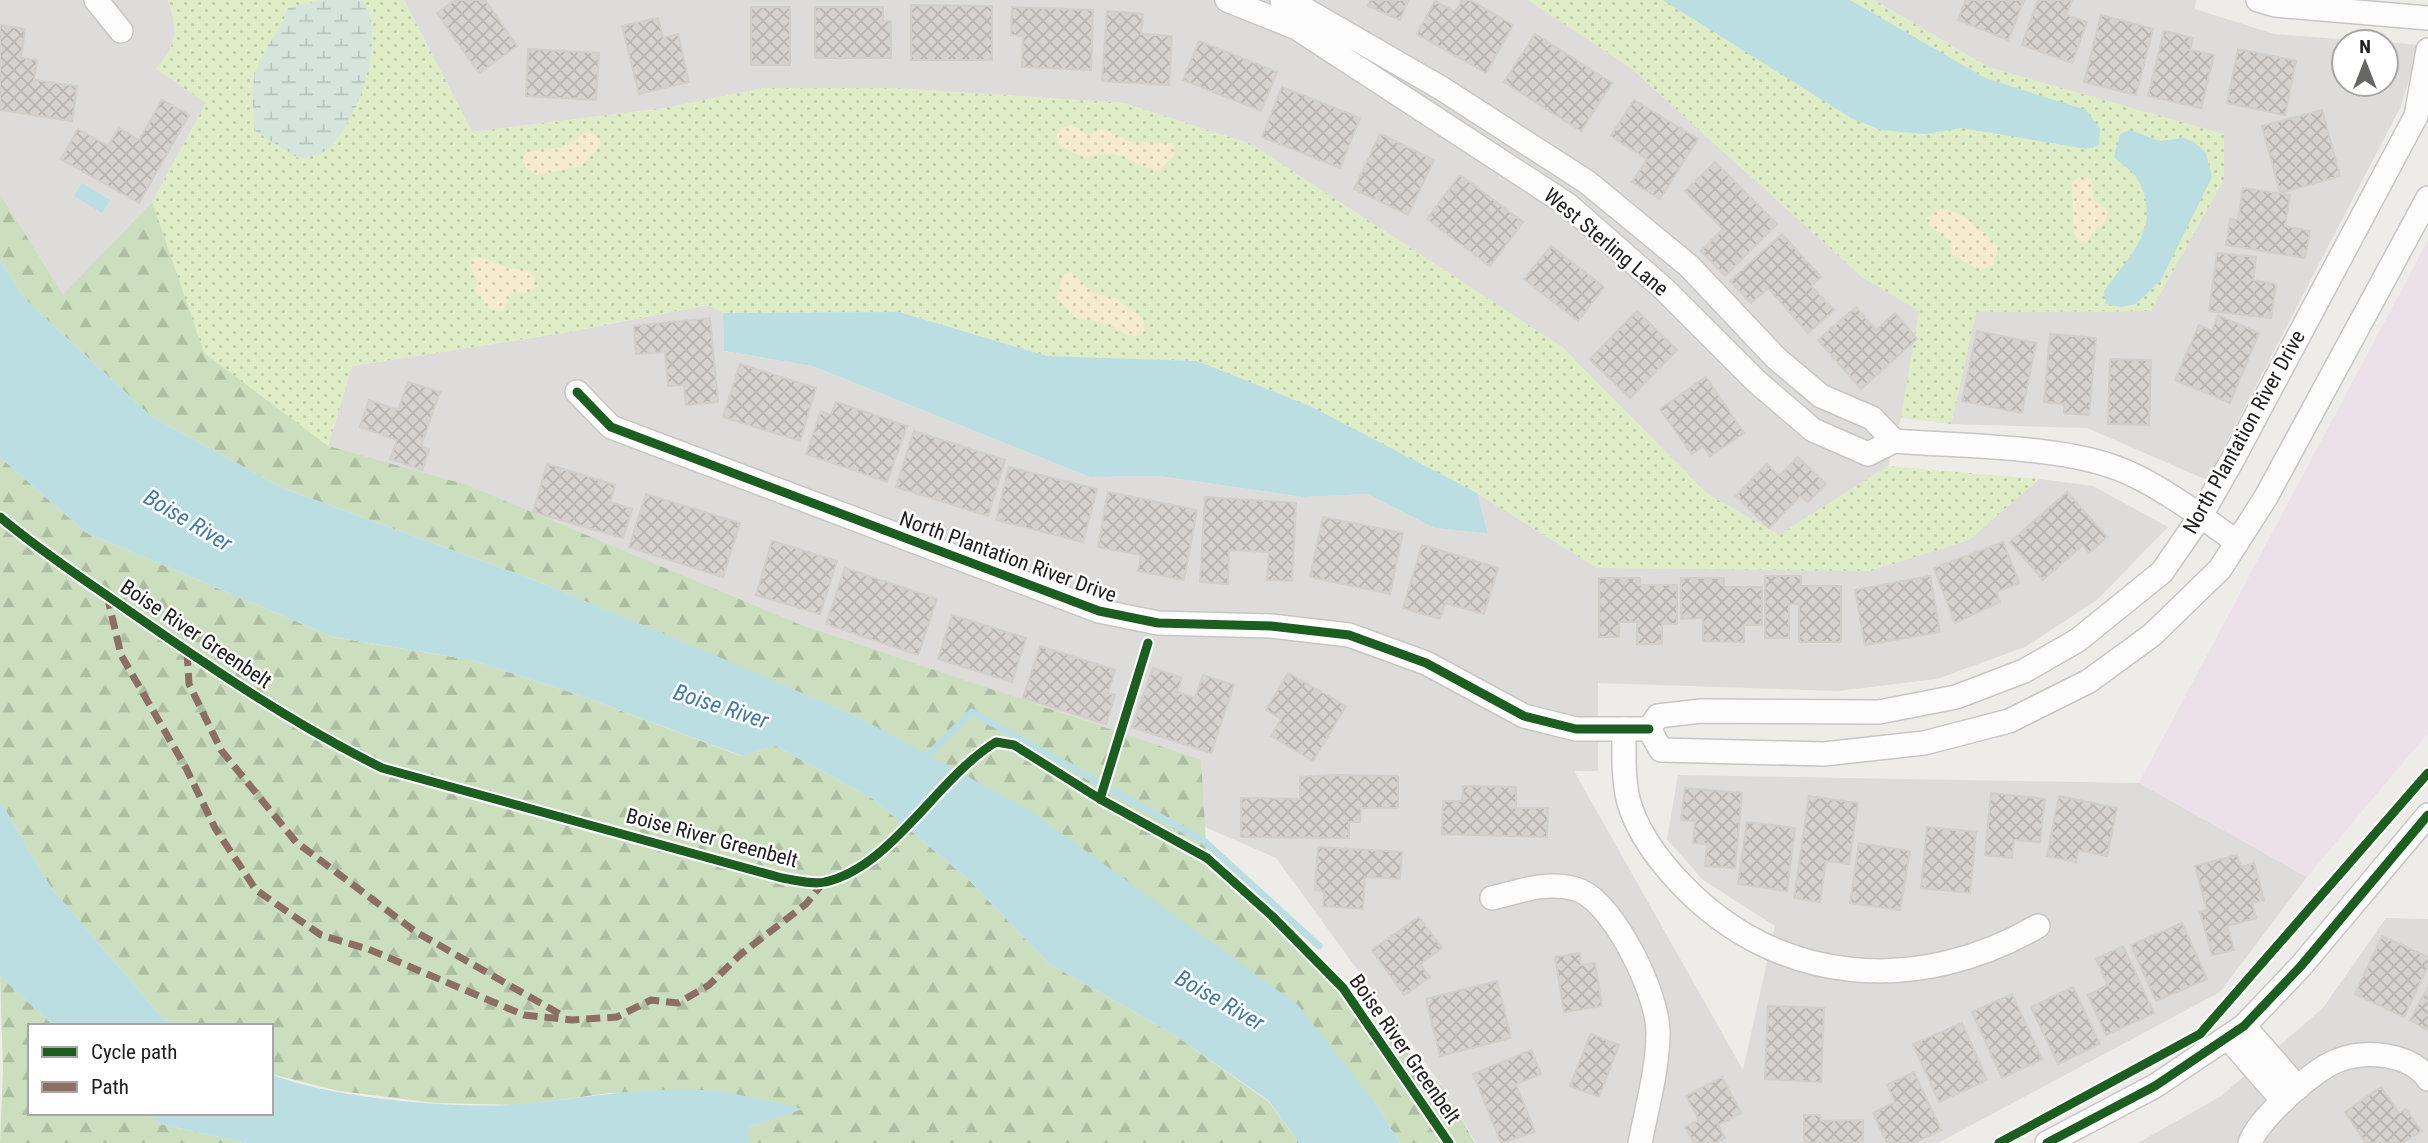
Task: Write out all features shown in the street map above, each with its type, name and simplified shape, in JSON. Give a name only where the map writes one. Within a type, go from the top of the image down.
[{"type":"street","points":[[96,0],[121,31]]},
{"type":"street","name":"West Sterling Lane","points":[[1227,0],[1297,28],[1569,205],[1664,289],[1757,382],[1813,430],[1868,454],[1894,441],[2049,454],[2109,465],[2172,498],[2237,542]]},
{"type":"street","name":"West Sterling Lane","points":[[1282,0],[1306,10],[1441,89],[1587,182],[1689,265],[1776,358],[1821,396],[1871,418],[1894,441]]},
{"type":"street","points":[[2258,0],[2275,5],[2428,18]]},
{"type":"street","name":"North Plantation River Drive","points":[[577,392],[611,426],[1099,611],[1158,623],[1271,626],[1349,635],[1426,663],[1524,716],[1576,729],[1649,729],[1658,716],[1701,711],[1879,712],[1956,697],[2024,671],[2078,640],[2162,572],[2200,517],[2416,116],[2428,50]]},
{"type":"street","points":[[1649,729],[1661,750],[1824,754],[1924,743],[2009,721],[2089,681],[2151,635],[2220,569],[2266,497],[2428,198]]},
{"type":"street","points":[[1624,729],[1624,775],[1628,801],[1654,852],[1679,882],[1714,915],[1764,945],[1819,965],[1847,970],[1901,972],[1939,966],[1986,953],[2038,926]]},
{"type":"street","points":[[2048,1143],[2155,1086],[2236,1033],[2301,966],[2428,816]]},
{"type":"street","points":[[1492,898],[1548,885],[1581,891],[1613,923],[1646,980],[1658,1031],[1640,1143]]},
{"type":"street","points":[[2236,1033],[2290,1095]]},
{"type":"street","points":[[2250,1143],[2260,1122],[2290,1095],[2337,1060],[2371,1053],[2399,1059],[2428,1079]]},
{"type":"shaded area","points":[[0,0],[168,0],[176,26],[171,52],[206,103],[152,202],[63,296],[0,194]]},
{"type":"shaded area","points":[[404,0],[1528,0],[1631,68],[1862,277],[1920,311],[1901,418],[1888,466],[1779,535],[1706,493],[1562,347],[1251,144],[1124,103],[894,88],[764,88],[665,108],[472,132]]},
{"type":"shaded area","points":[[1874,0],[2196,0],[2195,9],[2274,34],[2330,38],[2330,98],[2400,98],[2400,43],[2419,45],[2401,106],[2207,480],[2087,428],[1951,424],[1976,312],[2151,311],[2224,135],[1988,67]]},
{"type":"shaded area","points":[[2428,240],[2428,733],[2307,877],[2139,783]]},
{"type":"shaded area","points":[[708,305],[723,313],[724,351],[811,366],[1090,477],[1159,476],[1302,497],[1368,494],[1434,528],[1488,532],[1477,493],[1597,568],[1719,568],[1969,540],[2039,479],[2093,486],[2168,527],[2097,600],[2025,647],[1937,679],[1837,691],[1598,683],[1598,771],[1574,771],[1743,1070],[1775,926],[1703,880],[1667,839],[1678,775],[2139,783],[2307,877],[2220,992],[1938,1143],[1476,1143],[1443,1087],[1276,858],[328,446],[352,366],[563,333]]},
{"type":"shaded area","points":[[2386,918],[2428,919],[2428,1143],[2138,1143],[2221,1096],[2323,1008]]},
{"type":"green space","points":[[168,0],[404,0],[472,132],[665,108],[764,88],[894,88],[1124,103],[1251,144],[1562,347],[1706,493],[1779,535],[1888,466],[2039,479],[1969,540],[1870,571],[1597,568],[1477,493],[1197,361],[1047,356],[899,312],[723,313],[708,305],[563,333],[352,366],[328,446],[92,352],[152,202],[206,103],[156,69],[169,52],[174,36]]},
{"type":"green space","points":[[324,0],[363,0],[370,16],[371,57],[358,102],[336,140],[324,152],[298,158],[255,131],[254,78],[288,8]]},
{"type":"green space","points":[[1528,0],[1874,0],[1988,67],[2224,134],[2224,179],[2151,311],[1976,312],[1951,424],[1901,418],[1919,311],[1862,277],[1631,68]]},
{"type":"green space","points":[[0,194],[63,295],[152,202],[204,353],[328,446],[467,485],[801,625],[1201,760],[1207,858],[1443,1087],[1475,1143],[1400,1143],[1375,1103],[862,719],[542,583],[280,487],[151,416],[26,300],[0,261]]},
{"type":"green space","points":[[0,457],[85,532],[333,637],[471,660],[579,695],[741,756],[776,746],[873,799],[969,880],[1048,963],[1173,1034],[1269,1102],[1299,1143],[749,1143],[749,1127],[801,1109],[714,1091],[610,1093],[521,1105],[436,1103],[339,1091],[273,1074],[273,1024],[174,1024],[162,1017],[52,889],[0,801]]},
{"type":"green space","points":[[0,976],[52,1024],[28,1024],[28,1115],[150,1115],[160,1124],[247,1143],[0,1143],[3,1070]]},
{"type":"sand","points":[[1072,125],[1087,135],[1102,129],[1131,142],[1173,143],[1175,154],[1160,170],[1114,154],[1082,156],[1060,146],[1056,134],[1063,127]]},
{"type":"sand","points":[[588,131],[600,139],[599,147],[581,166],[537,175],[526,169],[523,159],[526,151],[562,148]]},
{"type":"sand","points":[[2079,177],[2091,179],[2094,200],[2108,212],[2105,223],[2097,227],[2087,242],[2079,241],[2074,234],[2072,182]]},
{"type":"sand","points":[[1937,209],[1963,216],[1998,246],[1994,264],[1981,271],[1950,253],[1951,241],[1929,225],[1928,218]]},
{"type":"sand","points":[[476,256],[509,268],[528,270],[535,277],[534,289],[525,293],[513,292],[502,311],[491,310],[475,292],[477,280],[469,265],[471,259]]},
{"type":"sand","points":[[1071,272],[1092,293],[1116,298],[1143,319],[1145,332],[1137,336],[1127,335],[1108,324],[1076,318],[1056,297],[1063,276]]},
{"type":"water","points":[[1663,0],[1850,0],[1985,78],[2086,110],[2100,129],[2099,145],[2087,149],[1962,128],[1926,134],[1881,130],[1851,118]]},
{"type":"water","points":[[2130,130],[2160,141],[2184,138],[2194,142],[2206,153],[2212,177],[2161,280],[2136,304],[2121,307],[2106,304],[2104,291],[2140,240],[2147,212],[2145,197],[2138,180],[2114,157],[2120,134]]},
{"type":"water","points":[[82,183],[110,200],[102,213],[74,196]]},
{"type":"water","name":"Boise River","points":[[0,261],[26,300],[151,416],[280,487],[542,583],[719,657],[862,719],[1031,811],[1298,1005],[1375,1103],[1400,1143],[1299,1143],[1269,1101],[1173,1034],[1048,963],[969,880],[873,799],[776,746],[742,756],[579,695],[471,660],[333,637],[85,532],[0,457]]},
{"type":"water","points":[[899,312],[1047,356],[1197,361],[1312,407],[1477,493],[1488,533],[1434,528],[1368,494],[1302,497],[1159,476],[1090,477],[812,366],[724,351],[723,313]]},
{"type":"water","points":[[0,801],[52,889],[162,1017],[174,1024],[52,1024],[0,976]]},
{"type":"water","points":[[273,1075],[325,1090],[431,1103],[523,1104],[642,1091],[690,1090],[736,1094],[803,1109],[749,1127],[749,1143],[247,1143],[160,1124],[150,1115],[273,1115]]},
{"type":"building","points":[[455,0],[485,0],[517,46],[479,73],[437,13]]},
{"type":"building","points":[[1370,0],[1408,0],[1400,20],[1368,6]]},
{"type":"building","points":[[1462,0],[1470,0],[1513,25],[1486,73],[1417,34],[1435,1],[1455,12]]},
{"type":"building","points":[[1966,0],[2024,0],[2008,40],[1958,20]]},
{"type":"building","points":[[2038,0],[2072,0],[2066,15],[2087,22],[2072,63],[2022,45]]},
{"type":"building","points":[[911,5],[992,6],[992,60],[911,60]]},
{"type":"building","points":[[751,7],[790,7],[790,65],[751,65]]},
{"type":"building","points":[[815,7],[883,7],[883,21],[891,21],[891,58],[815,58]]},
{"type":"building","points":[[1012,7],[1093,10],[1091,70],[1022,67],[1023,36],[1011,35]]},
{"type":"building","points":[[1107,11],[1143,14],[1141,34],[1172,36],[1169,85],[1102,81]]},
{"type":"building","points":[[2101,15],[2153,29],[2136,95],[2084,82]]},
{"type":"building","points":[[658,18],[663,38],[678,34],[689,82],[639,94],[622,26]]},
{"type":"building","points":[[0,25],[25,29],[21,58],[37,60],[34,80],[77,86],[72,121],[0,110]]},
{"type":"building","points":[[2164,31],[2193,38],[2190,50],[2214,55],[2201,108],[2148,96]]},
{"type":"building","points":[[1535,34],[1612,83],[1581,131],[1504,82]]},
{"type":"building","points":[[1199,41],[1277,72],[1261,111],[1183,80]]},
{"type":"building","points":[[528,49],[599,53],[596,100],[526,96]]},
{"type":"building","points":[[2238,49],[2296,61],[2285,115],[2227,103]]},
{"type":"building","points":[[1282,87],[1360,118],[1340,168],[1262,137]]},
{"type":"building","points":[[162,100],[189,115],[139,203],[61,159],[78,129],[108,146],[119,128],[139,140]]},
{"type":"building","points":[[1634,100],[1698,139],[1660,199],[1632,182],[1647,159],[1611,136]]},
{"type":"building","points":[[2322,110],[2340,176],[2280,193],[2262,126]]},
{"type":"building","points":[[1380,134],[1434,160],[1408,215],[1354,189]]},
{"type":"building","points":[[1715,162],[1777,224],[1725,276],[1701,251],[1723,229],[1685,191]]},
{"type":"building","points":[[1460,175],[1523,222],[1490,266],[1427,219]]},
{"type":"building","points":[[2243,188],[2290,195],[2285,226],[2310,231],[2305,258],[2226,245],[2230,219],[2238,220]]},
{"type":"building","points":[[1782,234],[1821,277],[1811,286],[1834,310],[1808,333],[1768,288],[1751,303],[1730,281]]},
{"type":"building","points":[[1551,246],[1604,287],[1578,321],[1524,279]]},
{"type":"building","points":[[2217,253],[2256,257],[2253,280],[2276,284],[2271,318],[2209,311]]},
{"type":"building","points":[[1856,307],[1876,330],[1895,313],[1917,339],[1861,389],[1818,340]]},
{"type":"building","points":[[1637,311],[1677,350],[1630,398],[1590,359]]},
{"type":"building","points":[[2218,315],[2259,333],[2230,403],[2175,380],[2199,325],[2212,331]]},
{"type":"building","points":[[710,318],[718,402],[686,405],[684,385],[668,386],[665,352],[636,354],[634,326]]},
{"type":"building","points":[[1977,331],[2036,343],[2022,413],[1962,401]]},
{"type":"building","points":[[2050,334],[2096,338],[2089,415],[2064,413],[2064,404],[2044,402]]},
{"type":"building","points":[[2110,359],[2151,360],[2149,425],[2108,424]]},
{"type":"building","points":[[740,364],[816,388],[800,441],[723,417]]},
{"type":"building","points":[[1706,377],[1744,433],[1710,456],[1703,446],[1692,454],[1660,409]]},
{"type":"building","points":[[408,382],[440,392],[421,446],[429,449],[422,470],[390,459],[397,440],[360,427],[369,400],[398,410]]},
{"type":"building","points":[[836,402],[907,426],[887,482],[806,454],[821,411],[831,415]]},
{"type":"building","points":[[914,431],[1005,460],[988,516],[896,487]]},
{"type":"building","points":[[1798,457],[1826,484],[1808,502],[1800,496],[1769,528],[1736,496],[1767,464],[1779,476]]},
{"type":"building","points":[[547,464],[615,485],[610,502],[632,509],[623,538],[533,512]]},
{"type":"building","points":[[1009,467],[1097,489],[1083,542],[996,520]]},
{"type":"building","points":[[1108,492],[1197,510],[1184,580],[1138,571],[1141,555],[1098,547]]},
{"type":"building","points":[[2067,492],[2107,537],[2089,553],[2083,545],[2043,580],[2010,542]]},
{"type":"building","points":[[646,494],[740,523],[723,577],[629,547]]},
{"type":"building","points":[[1205,497],[1296,503],[1292,581],[1267,580],[1269,552],[1229,550],[1228,584],[1200,582]]},
{"type":"building","points":[[1323,517],[1403,533],[1390,594],[1310,577]]},
{"type":"building","points":[[772,541],[837,561],[820,614],[756,595]]},
{"type":"building","points":[[2003,542],[2019,583],[1996,592],[2000,602],[1955,623],[1934,568]]},
{"type":"building","points":[[1422,545],[1498,568],[1484,614],[1445,603],[1440,619],[1403,608]]},
{"type":"building","points":[[845,568],[937,599],[918,655],[826,624]]},
{"type":"building","points":[[1765,576],[1801,576],[1801,586],[1841,586],[1841,642],[1799,642],[1799,604],[1789,604],[1789,638],[1765,638]]},
{"type":"building","points":[[1930,576],[1940,632],[1865,645],[1855,590]]},
{"type":"building","points":[[1599,578],[1640,578],[1640,585],[1677,585],[1677,624],[1662,624],[1662,644],[1637,644],[1637,622],[1619,622],[1619,637],[1599,637]]},
{"type":"building","points":[[1681,578],[1724,578],[1724,587],[1762,587],[1762,625],[1744,625],[1744,642],[1703,641],[1703,618],[1681,619]]},
{"type":"building","points":[[952,615],[1026,638],[1012,682],[938,659]]},
{"type":"building","points":[[1040,646],[1115,670],[1108,693],[1115,695],[1106,724],[1023,698]]},
{"type":"building","points":[[1153,668],[1182,678],[1177,692],[1195,698],[1203,675],[1234,685],[1211,753],[1132,727]]},
{"type":"building","points":[[1288,673],[1346,706],[1313,761],[1271,736],[1281,719],[1266,710]]},
{"type":"building","points":[[1398,776],[1398,808],[1361,808],[1360,822],[1349,822],[1349,838],[1241,837],[1241,798],[1300,799],[1300,777]]},
{"type":"building","points":[[1463,786],[1516,787],[1516,808],[1548,808],[1547,837],[1442,834],[1443,801],[1462,801]]},
{"type":"building","points":[[1685,788],[1742,793],[1735,868],[1705,866],[1707,844],[1693,843],[1695,821],[1681,820]]},
{"type":"building","points":[[1991,793],[2045,799],[2040,842],[2014,840],[2012,858],[1985,855]]},
{"type":"building","points":[[1809,796],[1858,803],[1849,864],[1826,861],[1820,902],[1794,898]]},
{"type":"building","points":[[2059,796],[2117,808],[2107,856],[2078,850],[2076,862],[2047,856]]},
{"type":"building","points":[[1747,822],[1795,828],[1787,891],[1738,884]]},
{"type":"building","points":[[1927,827],[1976,832],[1970,893],[1921,888]]},
{"type":"building","points":[[1859,843],[1910,851],[1900,910],[1850,903]]},
{"type":"building","points":[[1318,847],[1402,852],[1400,879],[1365,877],[1363,909],[1323,906],[1324,891],[1315,890]]},
{"type":"building","points":[[2237,855],[2241,867],[2254,863],[2264,900],[2252,903],[2256,918],[2227,926],[2234,950],[2212,955],[2200,912],[2207,910],[2195,866]]},
{"type":"building","points":[[1419,917],[1442,948],[1420,964],[1430,977],[1404,995],[1372,950]]},
{"type":"building","points":[[2182,923],[2207,979],[2156,1001],[2131,945]]},
{"type":"building","points":[[2382,936],[2428,957],[2428,966],[2404,1017],[2355,994]]},
{"type":"building","points":[[2123,946],[2154,1013],[2106,1035],[2088,995],[2108,985],[2096,959]]},
{"type":"building","points":[[1580,953],[1581,965],[1595,963],[1602,1006],[1564,1012],[1555,957]]},
{"type":"building","points":[[1497,981],[1511,1038],[1440,1056],[1426,999]]},
{"type":"building","points":[[2073,987],[2100,1044],[2058,1064],[2031,1007]]},
{"type":"building","points":[[2428,987],[2428,1030],[2410,1020]]},
{"type":"building","points":[[2012,994],[2042,1059],[2002,1078],[1972,1012]]},
{"type":"building","points":[[1768,1006],[1824,1008],[1821,1082],[1765,1079]]},
{"type":"building","points":[[1962,1023],[1987,1080],[1939,1102],[1913,1044]]},
{"type":"building","points":[[1591,1034],[1619,1045],[1599,1097],[1570,1086]]},
{"type":"building","points":[[1531,1050],[1541,1074],[1516,1084],[1535,1132],[1501,1143],[1473,1074]]},
{"type":"building","points":[[1914,1072],[1941,1130],[1914,1143],[1887,1143],[1873,1113],[1895,1102],[1887,1085]]},
{"type":"building","points":[[1722,1077],[1741,1113],[1718,1125],[1725,1138],[1716,1143],[1694,1143],[1685,1127],[1699,1120],[1686,1096]]},
{"type":"building","points":[[2381,1087],[2399,1113],[2406,1109],[2421,1131],[2402,1143],[2366,1143],[2345,1112]]},
{"type":"building","points":[[1804,1115],[1820,1115],[1821,1121],[1863,1120],[1863,1143],[1804,1143]]},
{"type":"waterway","points":[[921,762],[972,712],[1096,781]]},
{"type":"waterway","points":[[1108,788],[1204,841],[1319,946]]},
{"type":"marked path","points":[[107,595],[121,655],[186,768],[215,828],[256,890],[321,935],[368,949],[524,1015],[572,1020],[617,1017],[651,1000],[678,1003],[709,985],[741,954],[806,904],[823,883]]},
{"type":"marked path","points":[[187,652],[189,684],[221,750],[296,842],[416,932],[565,1017]]},
{"type":"cycle path","points":[[577,392],[611,427],[1099,611],[1158,623],[1271,626],[1349,635],[1426,663],[1524,716],[1576,729],[1649,729]]},
{"type":"cycle path","name":"Boise River Greenbelt","points":[[0,517],[63,565],[222,674],[316,733],[382,768],[782,878],[820,883],[849,873],[872,859],[893,841],[974,758],[996,742],[1014,745],[1100,799],[1207,858],[1272,916],[1343,988],[1449,1143]]},
{"type":"cycle path","points":[[1100,799],[1148,643]]},
{"type":"cycle path","points":[[1999,1143],[2200,1034],[2428,773]]},
{"type":"cycle path","points":[[2047,1143],[2155,1086],[2244,1026],[2301,966],[2428,815]]}]
